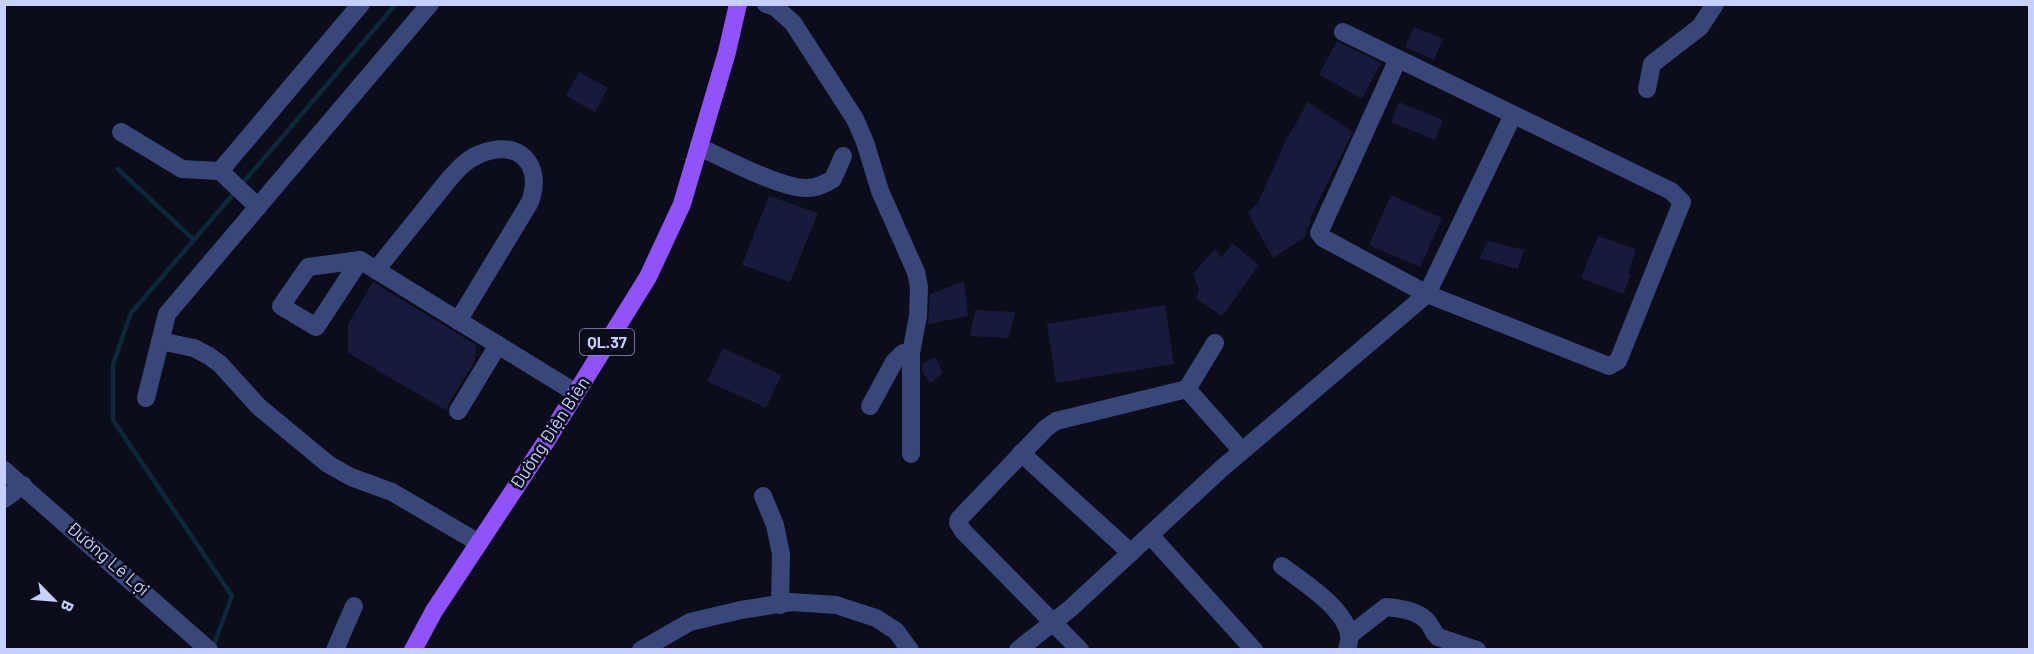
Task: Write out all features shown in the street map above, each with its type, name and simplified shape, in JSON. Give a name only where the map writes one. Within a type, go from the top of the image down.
[{"type":"main road","name":"Đường Điện Biên","points":[[413,650],[434,611],[576,393],[648,277],[682,204],[727,52],[738,4]]},
{"type":"street","points":[[223,174],[361,4]]},
{"type":"street","points":[[146,398],[167,314],[255,204],[430,4]]},
{"type":"street","points":[[766,4],[785,14],[793,23],[843,100],[865,142],[880,191],[916,272],[919,287],[918,316],[911,353],[911,454]]},
{"type":"street","points":[[1647,89],[1652,64],[1700,27],[1715,4]]},
{"type":"street","points":[[1343,32],[1671,191],[1682,202],[1618,361],[1610,366],[1426,294],[1323,238],[1318,233],[1398,59]]},
{"type":"street","points":[[1018,650],[1054,622],[1242,451],[1426,294],[1513,115]]},
{"type":"street","points":[[122,132],[182,169],[223,174],[255,204]]},
{"type":"street","points":[[699,147],[766,176],[805,188],[815,188],[834,179],[843,156]]},
{"type":"street","points":[[376,270],[463,164],[481,154],[504,149],[522,155],[532,166],[534,176],[535,188],[531,202],[458,321]]},
{"type":"street","points":[[360,260],[576,393]]},
{"type":"street","points":[[160,341],[194,348],[220,364],[259,407],[328,464],[351,477],[392,492],[479,543]]},
{"type":"street","points":[[1080,650],[963,531],[958,523],[963,512],[1046,428],[1056,421],[1187,389],[1215,343]]},
{"type":"street","points":[[458,411],[498,345]]},
{"type":"street","points":[[870,406],[894,362],[903,353],[911,353]]},
{"type":"street","points":[[1187,389],[1242,451]]},
{"type":"street","points":[[1021,453],[1131,553]]},
{"type":"street","name":"Đường Lê Lợi","points":[[4,470],[189,641],[209,650]]},
{"type":"street","points":[[4,499],[22,485]]},
{"type":"street","points":[[763,496],[775,525],[781,554],[780,605]]},
{"type":"street","points":[[1150,535],[1254,650]]},
{"type":"street","points":[[1282,566],[1322,597],[1342,618],[1348,642],[1386,607],[1401,608],[1426,620],[1438,637],[1477,650]]},
{"type":"street","points":[[641,650],[690,622],[741,610],[791,602],[836,604],[876,618],[896,631],[910,650]]},
{"type":"street","points":[[335,650],[354,606]]},
{"type":"building","points":[[1414,27],[1443,39],[1434,60],[1405,47]]},
{"type":"building","points":[[1337,41],[1381,63],[1362,99],[1319,74]]},
{"type":"building","points":[[579,72],[608,88],[595,112],[566,96]]},
{"type":"building","points":[[1308,102],[1353,132],[1309,220],[1311,221],[1304,238],[1273,258],[1248,213],[1259,201],[1285,142]]},
{"type":"building","points":[[1399,102],[1443,120],[1435,140],[1391,122]]},
{"type":"building","points":[[1391,195],[1442,218],[1420,267],[1369,245]]},
{"type":"building","points":[[769,196],[818,213],[790,282],[742,265]]},
{"type":"building","points":[[1598,236],[1636,249],[1628,274],[1631,275],[1623,294],[1581,278]]},
{"type":"building","points":[[1488,241],[1524,250],[1518,269],[1479,258]]},
{"type":"building","points":[[1232,243],[1259,265],[1222,316],[1196,298],[1199,289],[1193,274],[1215,249],[1221,258]]},
{"type":"building","points":[[964,281],[968,316],[928,324],[930,294]]},
{"type":"building","points":[[373,282],[476,345],[475,361],[448,405],[447,411],[348,353],[348,324]]},
{"type":"building","points":[[1165,305],[1174,364],[1056,383],[1047,324]]},
{"type":"building","points":[[975,310],[1015,312],[1009,338],[970,336]]},
{"type":"building","points":[[723,348],[781,375],[766,408],[707,381]]},
{"type":"building","points":[[935,357],[943,373],[930,383],[922,371],[922,364]]},
{"type":"waterway","points":[[242,184],[396,4]]},
{"type":"waterway","points":[[118,169],[194,240]]},
{"type":"waterway","points":[[213,647],[232,596],[113,420],[113,364],[131,313],[236,191]]}]
